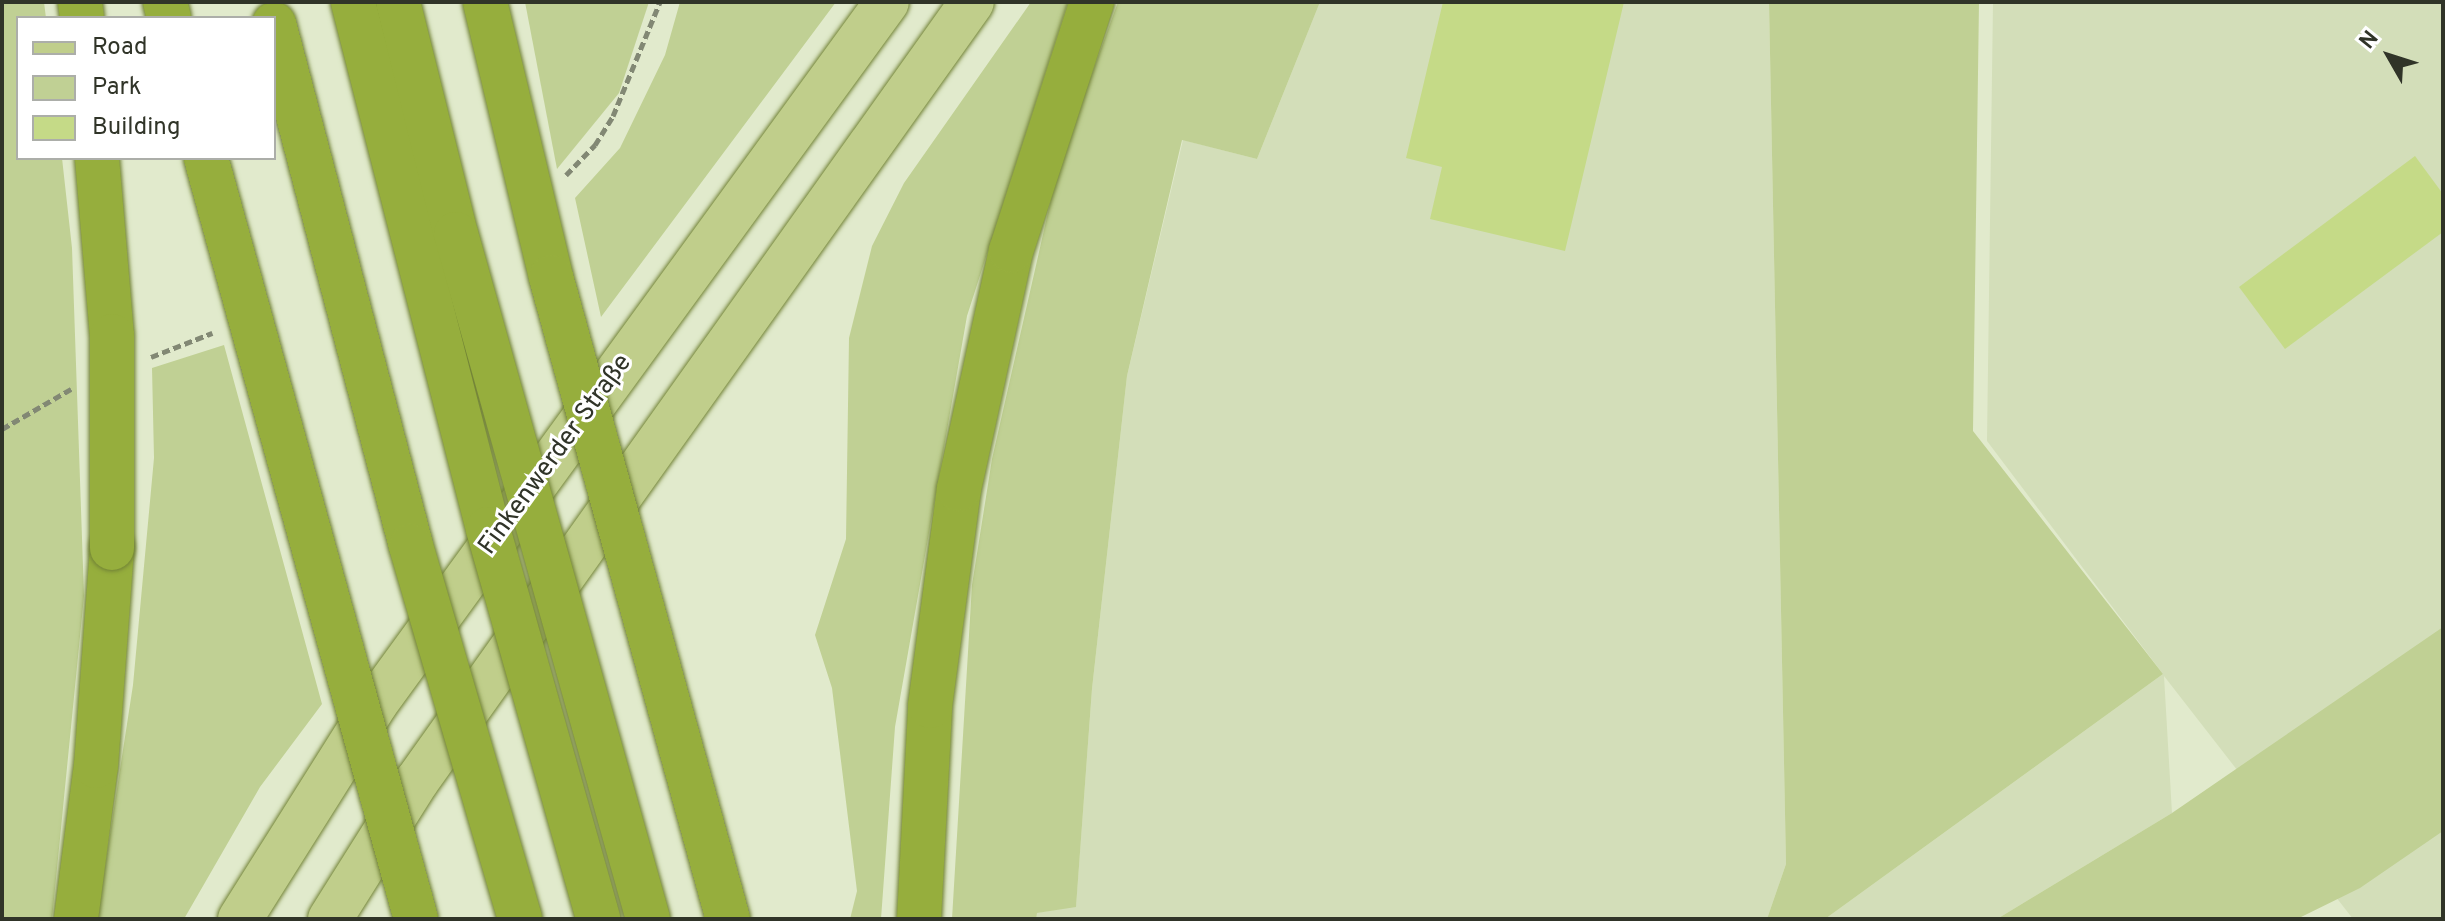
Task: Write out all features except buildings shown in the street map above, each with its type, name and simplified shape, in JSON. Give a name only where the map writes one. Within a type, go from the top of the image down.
[{"type":"highway","points":[[353,2],[488,529],[598,919]]},
{"type":"highway","points":[[398,2],[456,234],[648,919]]},
{"type":"highway","points":[[485,2],[567,338],[728,919]]},
{"type":"highway","points":[[919,919],[936,653],[959,489],[1011,251],[1092,2]]},
{"type":"highway","points":[[276,32],[411,546],[520,919]]},
{"type":"highway","points":[[76,919],[96,766],[112,548],[112,336],[97,160]]},
{"type":"highway","points":[[207,160],[416,919]]},
{"type":"main road","name":"Finkenwerder Straße","points":[[240,919],[376,703],[887,2]]},
{"type":"main road","points":[[330,919],[417,781],[972,2]]},
{"type":"shaded area","points":[[1320,2],[1769,2],[1786,864],[1767,919],[1036,919],[1036,913],[1076,906],[1092,689],[1127,376],[1183,140],[1257,159]]},
{"type":"shaded area","points":[[1993,2],[2443,2],[2443,919],[2353,919],[2164,676],[2172,813],[1997,919],[1825,919],[2163,674],[1987,441]]},
{"type":"green space","points":[[2,2],[44,2],[46,16],[16,16],[16,160],[62,160],[72,248],[84,596],[52,919],[2,919]]},
{"type":"green space","points":[[525,2],[649,2],[619,93],[557,169]]},
{"type":"green space","points":[[680,2],[836,2],[601,317],[575,198],[620,148],[665,55]]},
{"type":"green space","points":[[1031,2],[1068,2],[967,316],[895,727],[881,919],[850,919],[857,891],[832,688],[815,635],[846,539],[849,338],[872,246],[904,183]]},
{"type":"green space","points":[[1118,2],[1320,2],[1257,159],[1182,140],[1127,376],[1092,689],[1076,907],[1037,913],[1036,919],[952,919],[972,585],[992,459],[1059,164]]},
{"type":"green space","points":[[1769,2],[1979,2],[1973,431],[2163,674],[1825,919],[1767,919],[1786,864]]},
{"type":"green space","points":[[224,345],[322,704],[260,787],[184,919],[97,919],[133,685],[154,458],[152,368]]},
{"type":"green space","points":[[2443,627],[2443,831],[2360,888],[2297,919],[1997,919],[2172,813]]}]
